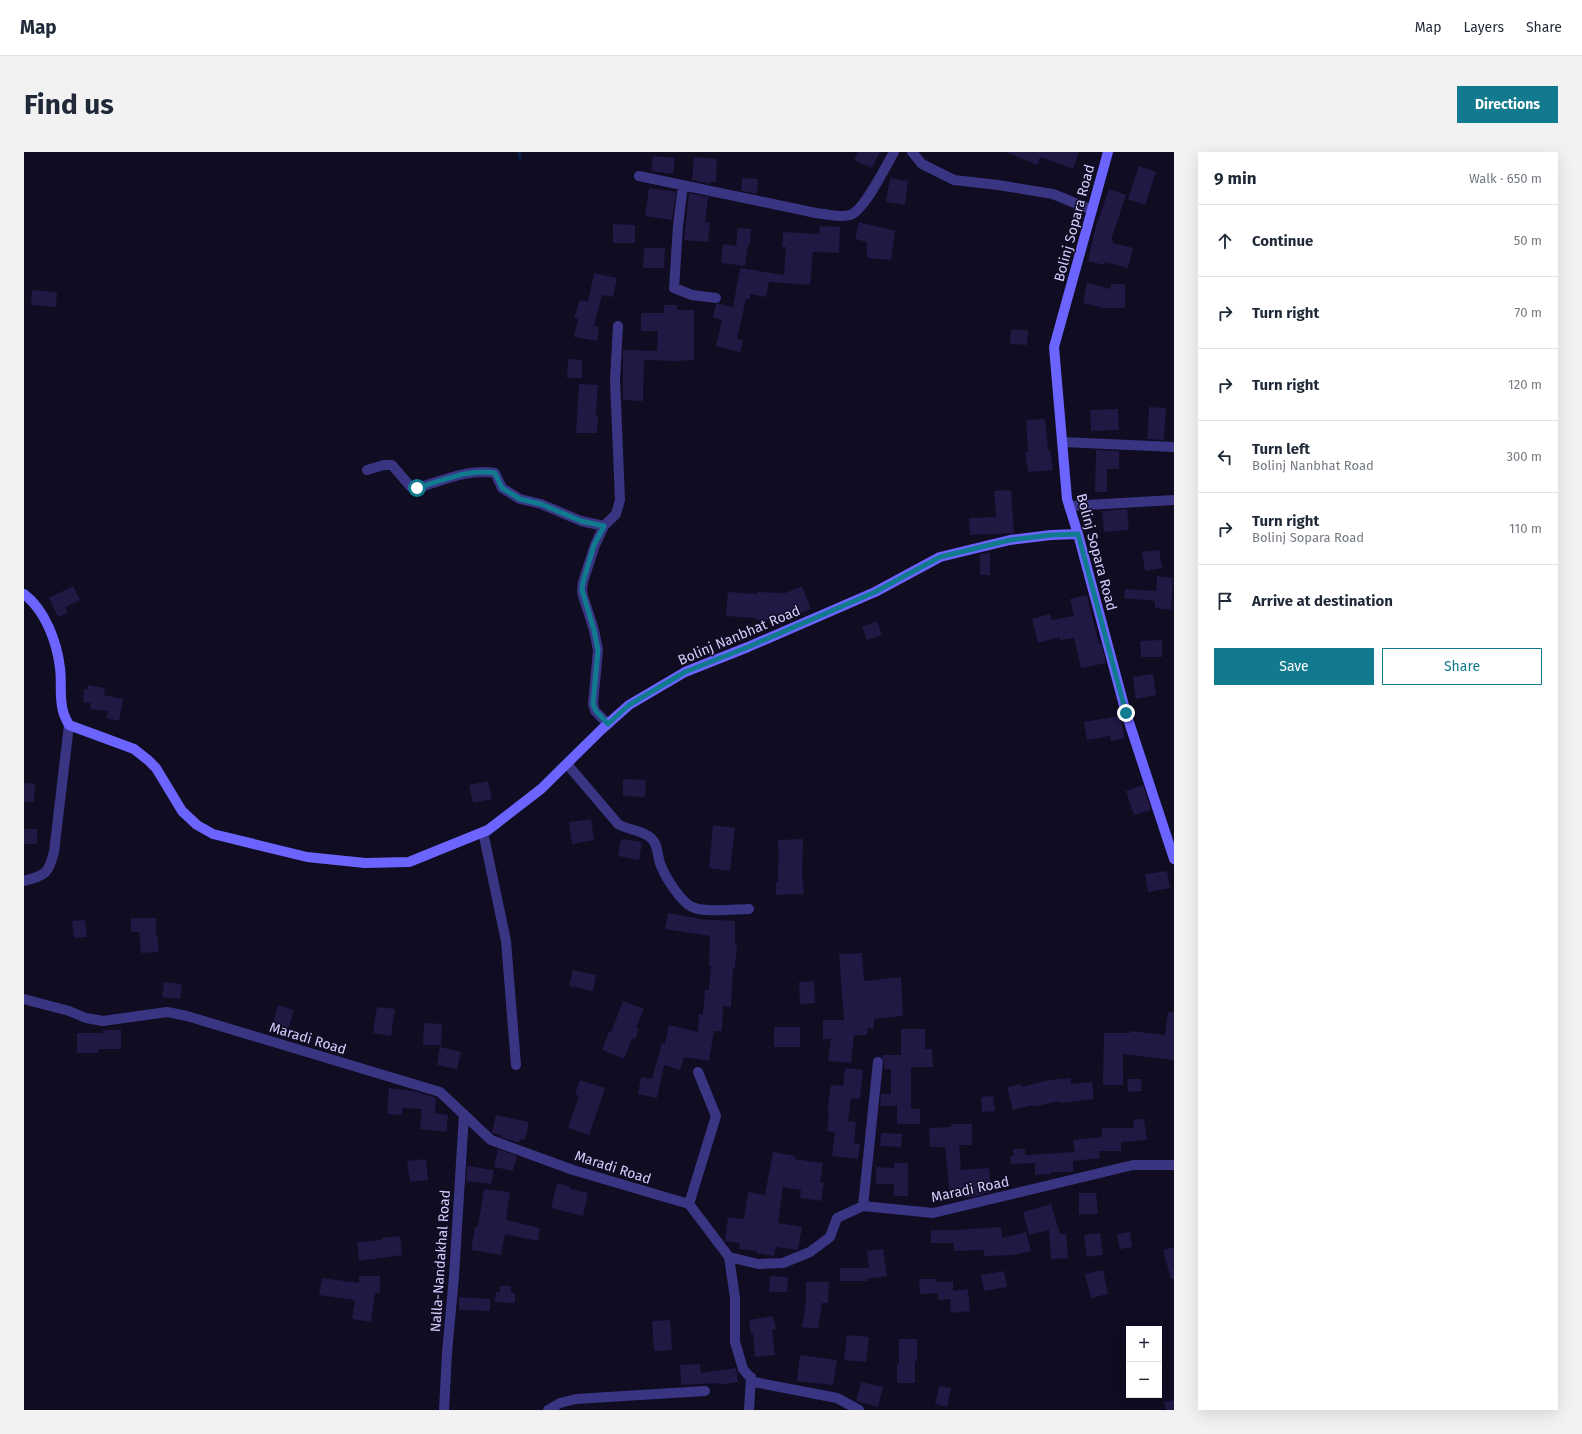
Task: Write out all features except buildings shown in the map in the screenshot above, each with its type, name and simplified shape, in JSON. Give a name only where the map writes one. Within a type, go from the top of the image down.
[{"type":"street","points":[[639,176],[816,213],[836,216],[850,215],[861,208],[894,152]]},
{"type":"street","points":[[912,152],[922,164],[954,180],[998,185],[1053,194],[1092,210]]},
{"type":"street","name":"Bolinj Sopara Road","points":[[1108,152],[1054,347],[1067,499],[1078,534],[1126,713],[1174,859]]},
{"type":"street","points":[[683,185],[678,226],[674,288],[692,295],[716,298]]},
{"type":"street","points":[[608,724],[596,711],[593,704],[598,650],[594,630],[582,590],[594,545],[604,526],[616,514],[620,500],[615,380],[618,326]]},
{"type":"street","points":[[1062,442],[1174,447]]},
{"type":"street","points":[[367,470],[384,465],[392,466],[410,486],[417,488],[473,472],[484,471],[495,473],[502,488],[520,499],[541,504],[581,521],[604,526]]},
{"type":"street","points":[[1069,506],[1174,500]]},
{"type":"street","name":"Bolinj Nanbhat Road","points":[[69,725],[134,749],[156,768],[182,811],[196,825],[213,834],[306,857],[365,863],[409,862],[483,832],[518,808],[629,705],[685,672],[748,647],[875,592],[940,557],[1010,540],[1051,535],[1078,534]]},
{"type":"street","points":[[24,594],[38,609],[48,624],[56,645],[60,668],[63,712],[69,725],[54,852],[50,868],[41,877],[24,881]]},
{"type":"street","points":[[567,764],[618,824],[626,829],[646,834],[653,839],[661,867],[683,902],[692,908],[703,910],[749,909]]},
{"type":"street","points":[[483,832],[506,941],[516,1065]]},
{"type":"street","name":"Maradi Road","points":[[24,999],[69,1011],[86,1018],[103,1021],[167,1012],[187,1016],[440,1092],[491,1140],[573,1170],[689,1204]]},
{"type":"street","points":[[729,1257],[758,1264],[783,1263],[810,1252],[830,1237],[838,1218],[862,1206],[878,1062]]},
{"type":"street","points":[[698,1072],[716,1116],[689,1204],[729,1257],[735,1298],[735,1342],[743,1369],[754,1382],[837,1398],[859,1410]]},
{"type":"street","name":"Nalla-Nandakhal Road","points":[[444,1410],[464,1114]]},
{"type":"street","name":"Maradi Road","points":[[862,1206],[933,1213],[1133,1165],[1174,1165]]},
{"type":"street","points":[[749,1410],[751,1378]]},
{"type":"street","points":[[548,1410],[560,1403],[576,1399],[705,1391]]},
{"type":"waterway","points":[[519,152],[520,158]]},
{"type":"route","points":[[417,488],[473,472],[484,471],[495,473],[502,488],[520,499],[541,504],[581,521],[604,526],[594,545],[582,590],[594,630],[598,650],[593,704],[596,711],[608,724],[629,705],[685,672],[748,647],[875,592],[940,557],[1010,540],[1051,535],[1078,534],[1126,713]]}]
